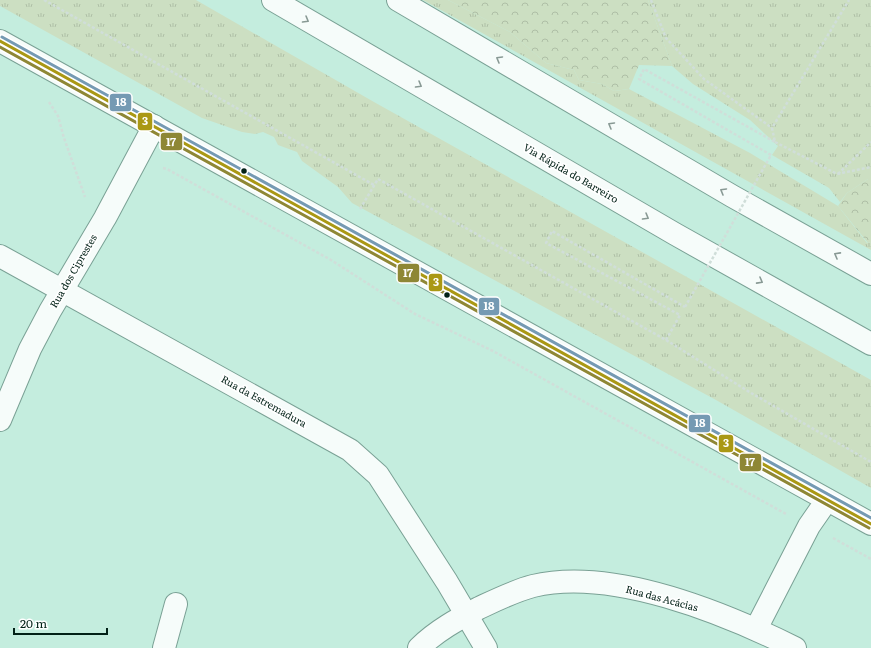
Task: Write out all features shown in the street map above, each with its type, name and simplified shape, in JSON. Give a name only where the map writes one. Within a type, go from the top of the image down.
[{"type":"main road","name":"Via Rápida do Barreiro","points":[[273,0],[675,234],[871,344]]},
{"type":"main road","points":[[398,0],[732,196],[871,274]]},
{"type":"main road","points":[[0,41],[871,524]]},
{"type":"main road","name":"Rua dos Ciprestes","points":[[0,420],[30,349],[105,218],[154,126]]},
{"type":"main road","name":"Rua da Estremadura","points":[[0,256],[350,450],[378,475],[486,648]]},
{"type":"main road","points":[[756,629],[809,526],[827,500]]},
{"type":"main road","name":"Rua das Acácias","points":[[419,648],[431,637],[466,615],[497,599],[533,586],[578,581],[605,584],[648,592],[756,629],[794,648]]},
{"type":"main road","points":[[164,648],[176,604]]},
{"type":"path","points":[[44,0],[374,185]]},
{"type":"path","points":[[651,0],[666,38],[704,79],[772,128],[776,142]]},
{"type":"path","points":[[772,128],[849,0]]},
{"type":"path","points":[[666,340],[680,315],[546,243],[552,232],[685,307],[771,155],[639,79],[644,69],[837,174],[871,167]]},
{"type":"path","points":[[45,99],[51,103],[58,116],[64,138],[87,203]]},
{"type":"path","points":[[837,174],[871,142]]},
{"type":"path","points":[[158,169],[167,169],[331,260],[415,314],[493,351],[789,516]]},
{"type":"path","points":[[358,212],[378,179],[666,340],[751,393],[871,462]]},
{"type":"path","points":[[828,536],[871,559]]},
{"type":"green space","points":[[0,0],[196,0],[374,102],[871,380],[871,488],[716,400],[352,203],[338,187],[302,161],[297,152],[278,145],[274,137],[263,132],[255,134],[242,132],[202,118],[0,6]]},
{"type":"green space","points":[[423,0],[448,0],[510,32],[546,63],[574,70],[579,80],[602,84],[614,91],[629,89],[750,153],[838,206],[867,243],[871,242],[871,250]]},
{"type":"green space","points":[[448,0],[648,0],[672,66],[639,65],[629,89],[614,91],[602,84],[579,80],[574,70],[546,63],[510,32]]},
{"type":"green space","points":[[648,0],[871,0],[871,179],[868,179],[847,193],[840,202],[829,188],[772,155],[778,146],[750,120],[693,84],[672,66]]},
{"type":"green space","points":[[868,179],[871,179],[871,242],[868,243],[838,206],[847,193]]},
{"type":"transit line","name":"18","points":[[2,37],[871,518]]},
{"type":"transit line","name":"3","points":[[0,41],[871,524]]},
{"type":"transit line","name":"17","points":[[0,47],[869,528]]}]
